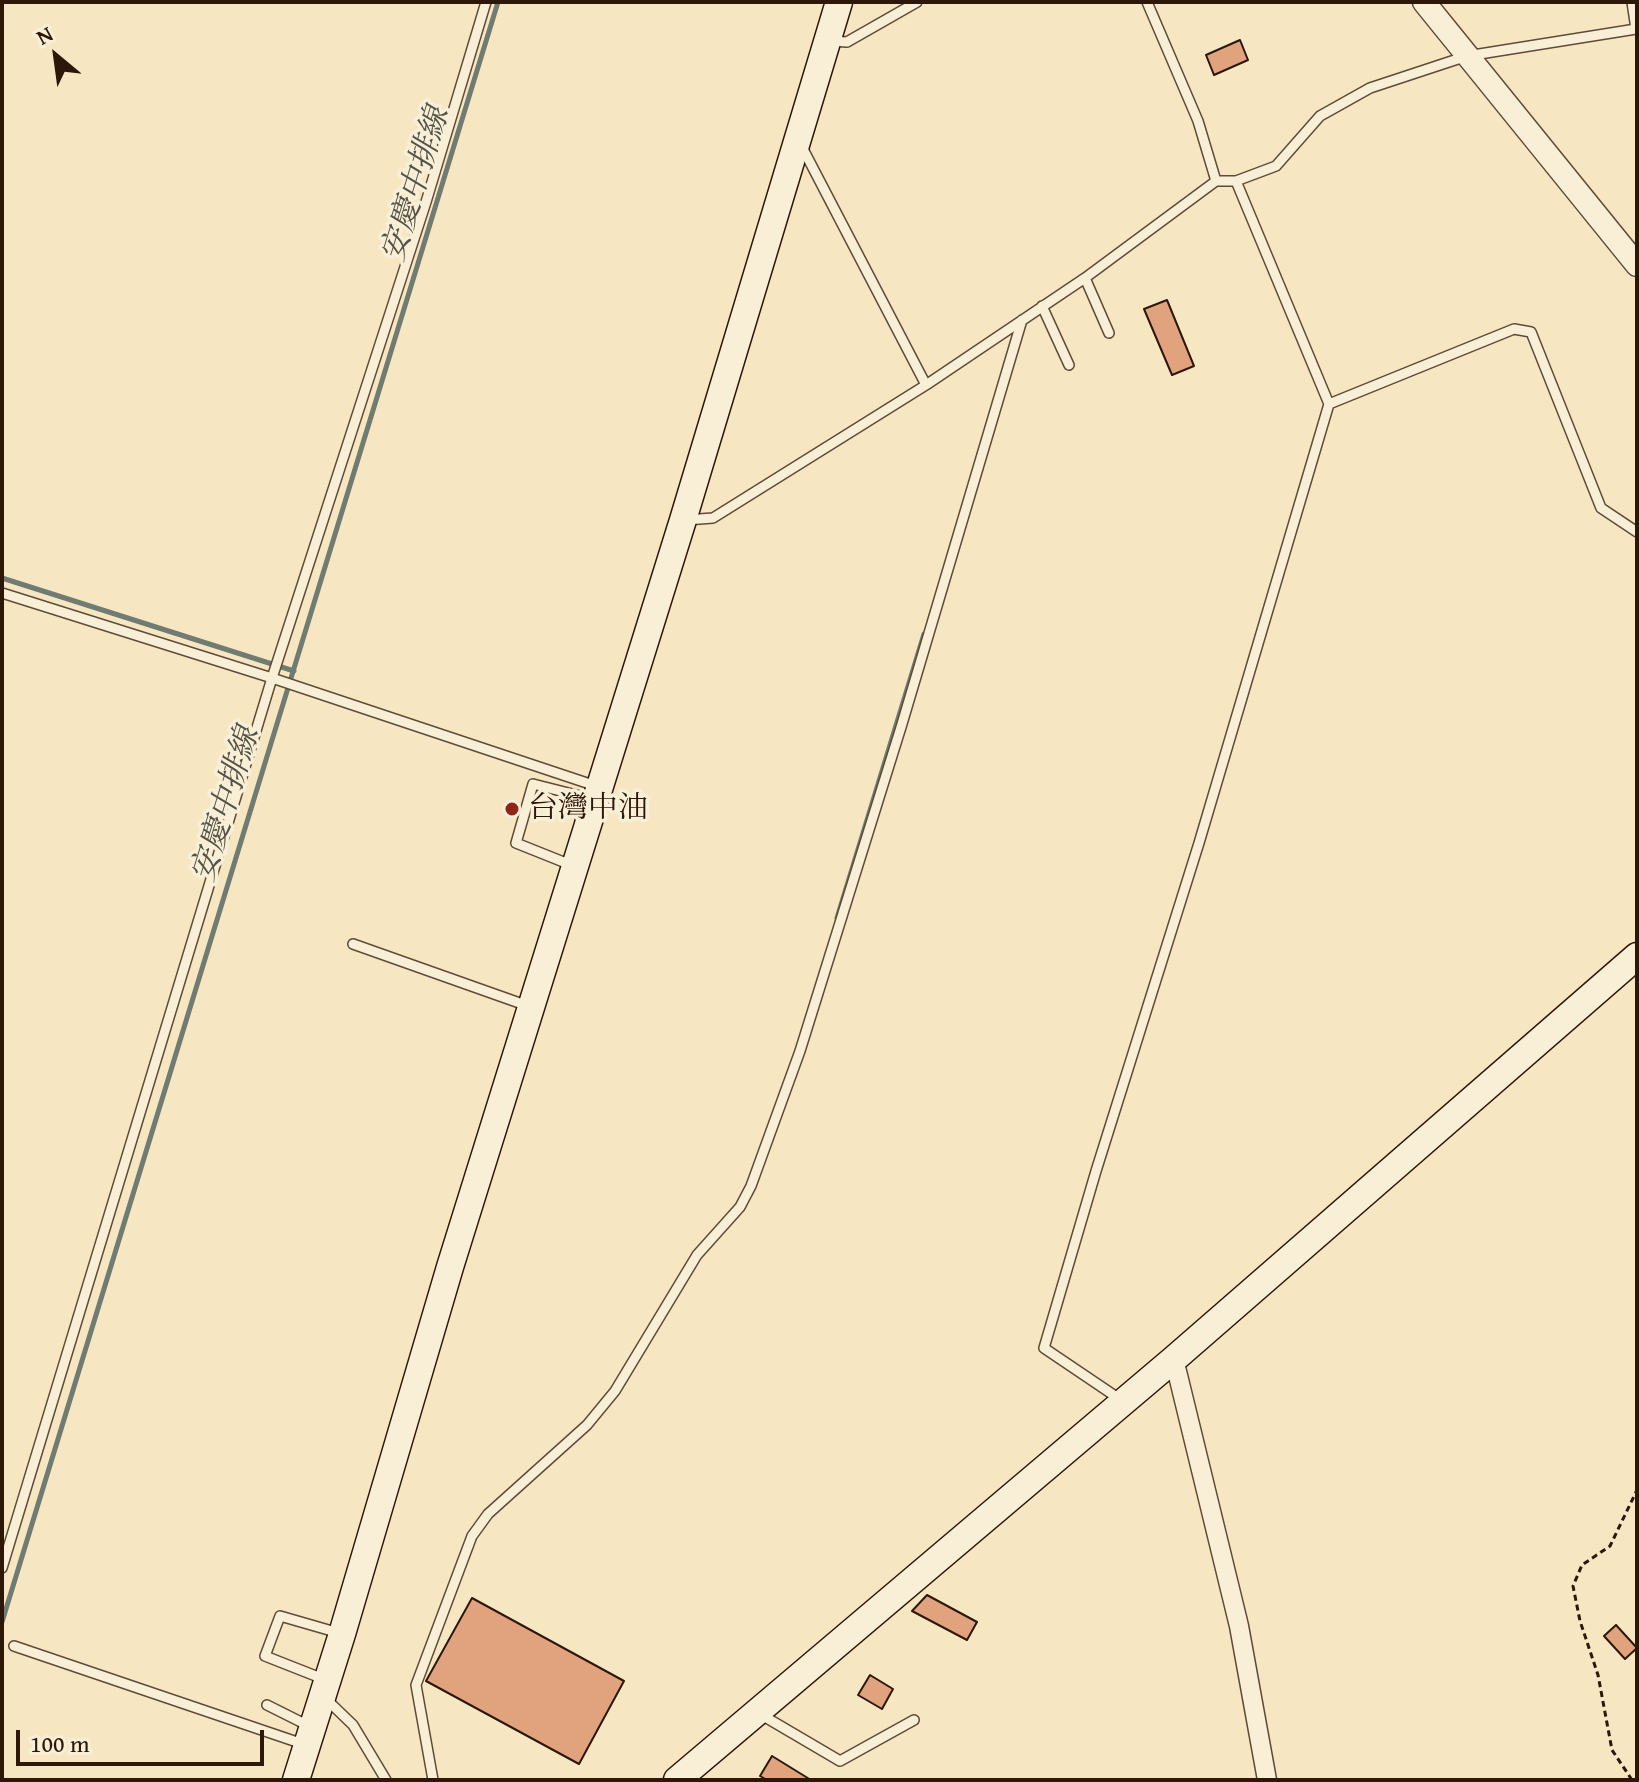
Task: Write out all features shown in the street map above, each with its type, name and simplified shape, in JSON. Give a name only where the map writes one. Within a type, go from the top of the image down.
[{"type":"main road","points":[[296,1780],[450,1267],[683,520],[839,2]]},
{"type":"main road","points":[[677,1780],[1174,1359],[1637,956]]},
{"type":"street","points":[[1424,2],[1637,265]]},
{"type":"street","points":[[1174,1359],[1239,1626],[1267,1780]]},
{"type":"lane","points":[[2,1568],[486,2]]},
{"type":"lane","points":[[827,41],[847,42],[917,2]]},
{"type":"lane","points":[[1147,2],[1198,121],[1216,181]]},
{"type":"lane","points":[[683,520],[713,518],[926,385],[1085,278],[1216,181],[1236,181],[1276,166],[1320,116],[1370,88],[1467,56],[1637,29],[1632,2]]},
{"type":"lane","points":[[797,136],[926,385]]},
{"type":"lane","points":[[1123,1401],[1044,1348],[1204,828],[1329,404],[1236,181]]},
{"type":"lane","points":[[1085,278],[1109,333]]},
{"type":"lane","points":[[1042,306],[1069,365]]},
{"type":"lane","points":[[433,1780],[416,1685],[472,1536],[488,1514],[587,1425],[615,1391],[697,1255],[740,1207],[751,1186],[809,1021],[902,724],[1022,320]]},
{"type":"lane","points":[[1329,404],[1514,329],[1531,332],[1601,508],[1637,532]]},
{"type":"lane","points":[[2,593],[299,687],[598,793]]},
{"type":"lane","points":[[575,867],[516,843],[533,784],[598,793]]},
{"type":"lane","points":[[353,944],[531,1007]]},
{"type":"lane","points":[[342,1634],[280,1616],[265,1656],[325,1688],[353,1725],[386,1780]]},
{"type":"lane","points":[[14,1646],[309,1736]]},
{"type":"lane","points":[[267,1705],[309,1736]]},
{"type":"lane","points":[[757,1712],[840,1761],[914,1720]]},
{"type":"path","points":[[1632,1780],[1612,1750],[1598,1675],[1580,1621],[1573,1586],[1582,1565],[1610,1546],[1637,1490]]},
{"type":"building","points":[[1240,40],[1248,60],[1214,75],[1206,55]]},
{"type":"building","points":[[1167,300],[1194,366],[1172,375],[1144,309]]},
{"type":"building","points":[[927,1595],[977,1622],[967,1640],[912,1611]]},
{"type":"building","points":[[472,1598],[624,1681],[579,1764],[426,1681]]},
{"type":"building","points":[[1616,1625],[1637,1648],[1625,1659],[1604,1636]]},
{"type":"building","points":[[870,1675],[893,1689],[882,1709],[858,1695]]},
{"type":"building","points":[[772,1756],[811,1780],[767,1780],[760,1776]]},
{"type":"waterway","name":"安慶中排線","points":[[2,1622],[498,2]]},
{"type":"waterway","points":[[2,578],[294,671]]},
{"type":"waterway","points":[[837,918],[924,634]]},
{"type":"place","name":"台灣中油","points":[[512,809]]}]
